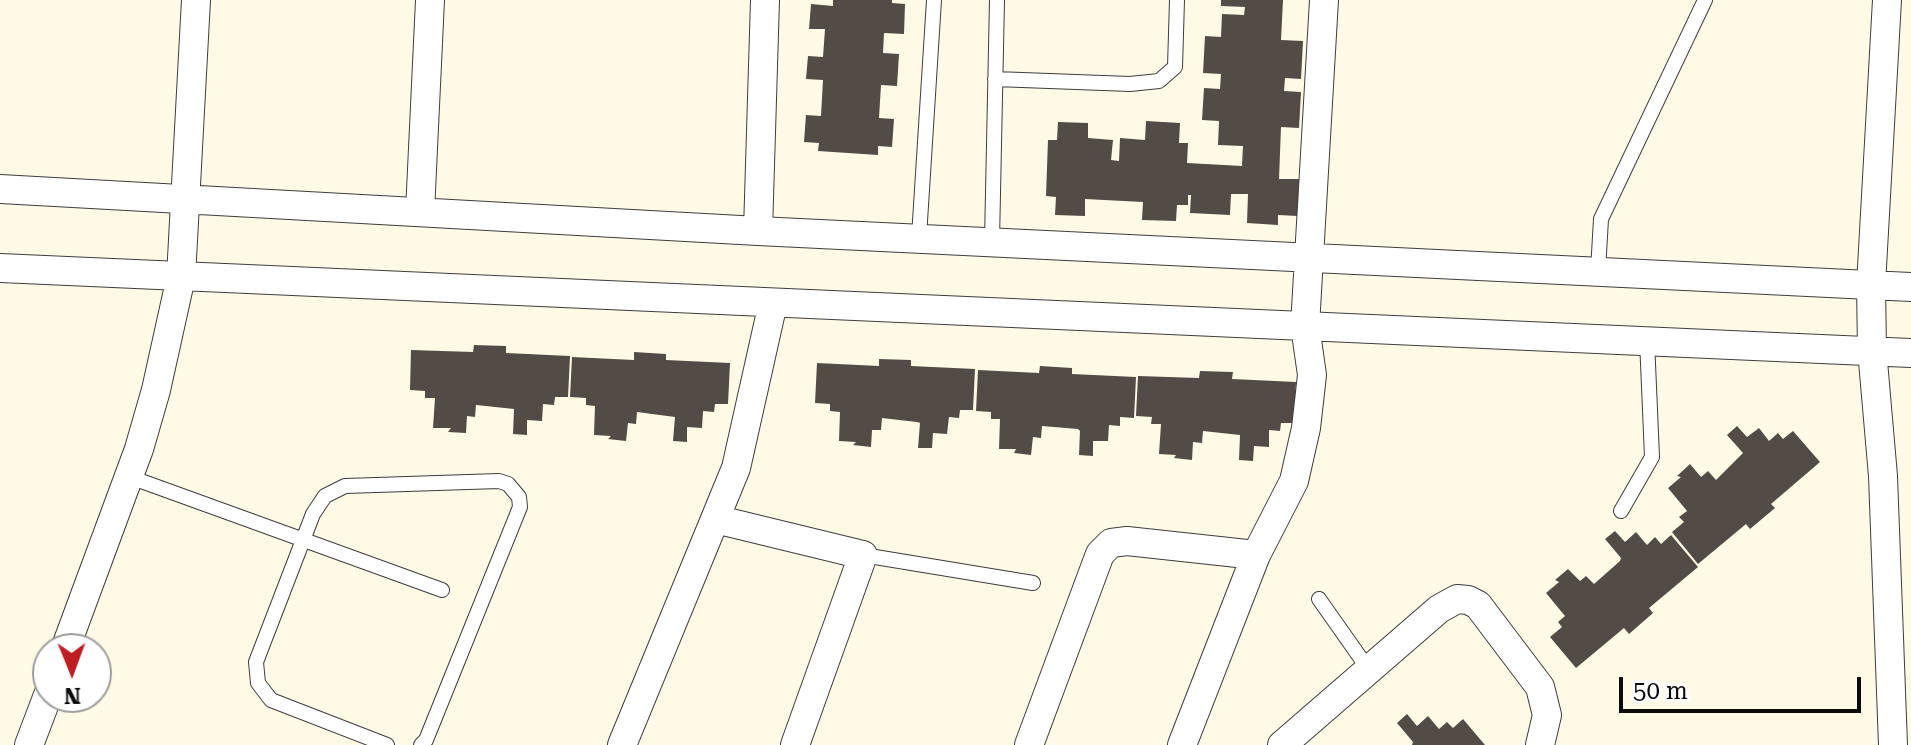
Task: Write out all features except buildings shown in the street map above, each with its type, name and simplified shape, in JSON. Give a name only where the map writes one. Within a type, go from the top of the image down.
[{"type":"street","points":[[71,633],[130,477],[156,390],[181,277],[196,0]]},
{"type":"street","points":[[420,212],[430,0]]},
{"type":"street","points":[[758,231],[765,0]]},
{"type":"street","points":[[1182,745],[1256,555],[1294,481],[1306,428],[1312,375],[1305,326],[1324,0]]},
{"type":"street","points":[[1887,0],[1871,285],[1872,350],[1883,476],[1893,745]]},
{"type":"street","points":[[0,189],[758,231],[1911,287]]},
{"type":"street","points":[[0,268],[1911,353]]},
{"type":"street","points":[[622,745],[736,468],[773,303]]},
{"type":"street","points":[[715,519],[863,555],[795,745]]},
{"type":"street","points":[[1029,745],[1100,554],[1111,543],[1127,541],[1256,555]]},
{"type":"street","points":[[1282,745],[1447,602],[1457,599],[1478,605],[1540,687],[1547,715],[1540,745]]},
{"type":"street","points":[[29,745],[41,713]]},
{"type":"lane","points":[[919,237],[934,0]]},
{"type":"lane","points":[[992,241],[997,0]]},
{"type":"lane","points":[[995,79],[1130,84],[1159,81],[1175,67],[1177,0]]},
{"type":"lane","points":[[1598,271],[1601,219],[1705,0]]},
{"type":"lane","points":[[1621,511],[1652,457],[1647,340]]},
{"type":"lane","points":[[130,477],[442,590]]},
{"type":"lane","points":[[387,745],[271,700],[258,683],[256,662],[302,540],[318,504],[334,489],[345,486],[499,481],[515,489],[520,507],[426,740],[421,745]]},
{"type":"lane","points":[[863,555],[1033,583]]},
{"type":"lane","points":[[1319,599],[1369,670]]}]
